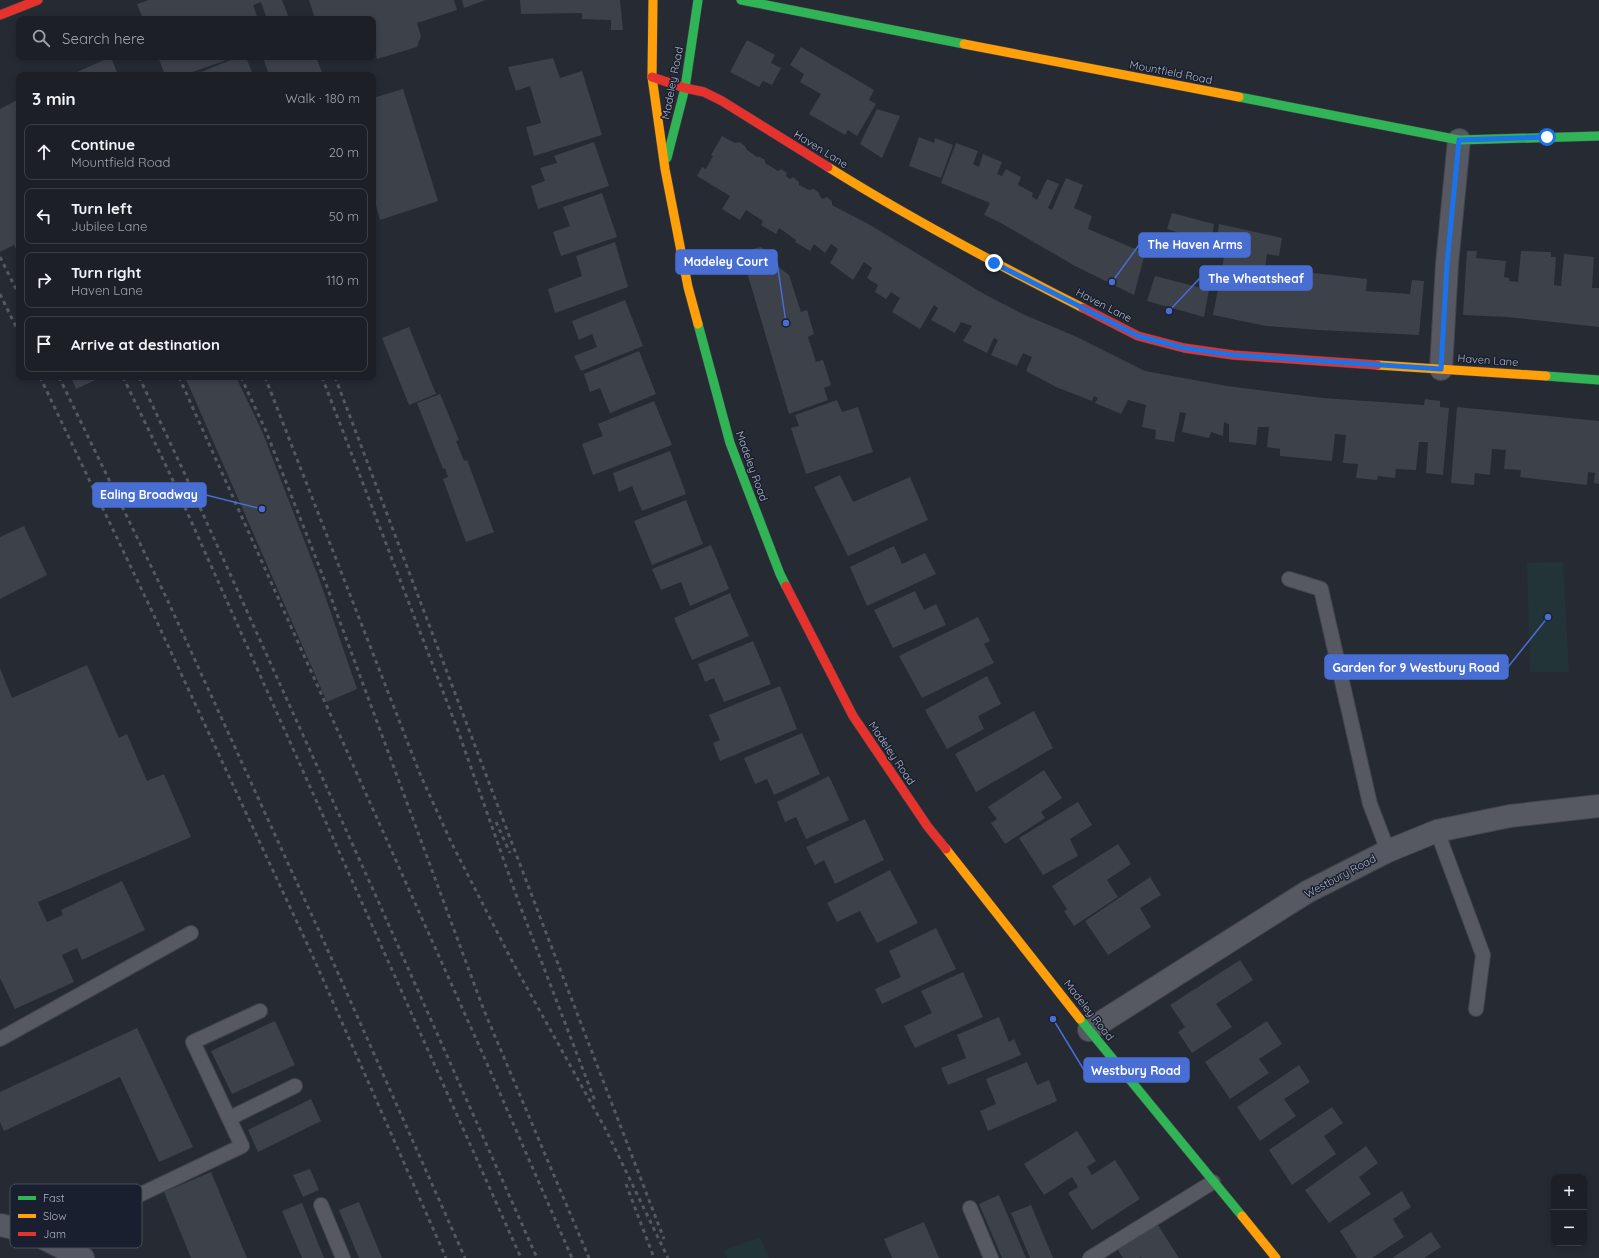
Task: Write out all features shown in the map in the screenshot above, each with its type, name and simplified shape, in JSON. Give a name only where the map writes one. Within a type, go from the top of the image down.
[{"type":"street","name":"Madeley Road","points":[[653,0],[652,77],[664,169],[688,287],[730,443],[780,574],[853,716],[928,827],[1089,1030],[1276,1258]]},
{"type":"street","name":"Madeley Road","points":[[664,169],[685,88],[698,0]]},
{"type":"street","name":"Mountfield Road","points":[[741,0],[1459,140],[1599,136]]},
{"type":"street","points":[[0,15],[35,1]]},
{"type":"street","name":"Haven Lane","points":[[652,77],[685,88],[704,92],[722,101],[860,187],[994,263],[1138,336],[1184,348],[1233,355],[1599,380]]},
{"type":"street","points":[[1441,369],[1447,264],[1459,140]]},
{"type":"street","name":"Westbury Road","points":[[1089,1030],[1308,892],[1388,851],[1437,831],[1510,816],[1599,806]]},
{"type":"street","points":[[0,1225],[10,1227]]},
{"type":"street","points":[[64,1248],[83,1258]]},
{"type":"lane","points":[[1289,579],[1321,589],[1370,804],[1388,851]]},
{"type":"lane","points":[[1437,831],[1484,955],[1476,1009]]},
{"type":"lane","points":[[0,1039],[191,933]]},
{"type":"lane","points":[[142,1194],[242,1146],[193,1042],[260,1011]]},
{"type":"lane","points":[[230,1118],[295,1086]]},
{"type":"lane","points":[[1090,1258],[1213,1182]]},
{"type":"lane","points":[[321,1205],[343,1258]]},
{"type":"lane","points":[[970,1208],[991,1258]]},
{"type":"shaded area","points":[[1563,562],[1569,672],[1530,672],[1527,563]]},
{"type":"shaded area","points":[[760,1237],[769,1258],[727,1258],[725,1250]]},
{"type":"building","points":[[149,0],[282,0],[288,16],[266,16],[261,2],[253,5],[257,16],[142,16],[137,4]]},
{"type":"building","points":[[309,0],[454,0],[457,10],[417,23],[421,36],[417,47],[377,59],[376,16],[314,16]]},
{"type":"building","points":[[462,0],[486,0],[464,8]]},
{"type":"building","points":[[520,0],[620,0],[623,30],[611,30],[611,20],[582,19],[582,13],[521,14]]},
{"type":"building","points":[[747,40],[775,55],[771,63],[781,68],[772,85],[763,81],[759,87],[730,72]]},
{"type":"building","points":[[801,47],[874,90],[869,100],[876,104],[857,136],[848,130],[845,135],[809,114],[821,94],[800,82],[804,74],[790,65]]},
{"type":"building","points":[[553,58],[560,78],[582,71],[602,135],[534,156],[526,127],[541,123],[530,86],[516,91],[508,67]]},
{"type":"building","points":[[104,60],[112,60],[117,72],[77,72]]},
{"type":"building","points":[[159,60],[226,60],[192,72],[164,72]]},
{"type":"building","points":[[231,60],[247,60],[252,72],[201,72]]},
{"type":"building","points":[[264,60],[317,60],[322,72],[268,72]]},
{"type":"building","points":[[403,89],[438,201],[380,220],[376,206],[376,97]]},
{"type":"building","points":[[16,101],[16,249],[14,245],[0,252],[0,109]]},
{"type":"building","points":[[877,109],[900,116],[882,158],[860,144]]},
{"type":"building","points":[[722,136],[735,143],[740,142],[747,150],[757,157],[765,160],[765,163],[778,171],[781,169],[787,173],[786,176],[790,179],[793,177],[799,182],[799,185],[809,190],[814,189],[819,193],[821,198],[823,199],[827,197],[832,201],[832,205],[870,225],[984,294],[1025,315],[1077,337],[1145,371],[1227,386],[1323,398],[1424,405],[1425,399],[1440,401],[1440,407],[1449,408],[1443,475],[1426,473],[1428,442],[1419,442],[1416,470],[1396,469],[1395,478],[1378,476],[1377,480],[1356,478],[1358,464],[1343,463],[1346,435],[1335,434],[1332,461],[1280,456],[1280,449],[1267,447],[1269,427],[1258,427],[1256,445],[1229,442],[1229,424],[1224,422],[1223,436],[1211,432],[1209,438],[1182,432],[1186,413],[1180,412],[1174,442],[1155,439],[1156,430],[1142,427],[1146,405],[1128,400],[1121,414],[1095,403],[1098,398],[1094,396],[1092,401],[1056,387],[1026,371],[1032,357],[1023,353],[1017,366],[991,355],[998,340],[994,338],[987,353],[963,341],[972,326],[961,322],[955,333],[931,320],[938,308],[934,305],[920,329],[892,312],[900,298],[891,292],[886,299],[875,292],[878,285],[867,278],[872,268],[864,262],[853,280],[830,263],[838,249],[831,244],[825,253],[814,244],[810,251],[795,242],[796,240],[779,228],[776,234],[761,225],[763,221],[746,210],[740,220],[722,209],[730,196],[697,176],[702,167],[706,169],[713,156],[711,155]]},
{"type":"building","points":[[919,137],[934,143],[935,138],[953,145],[941,178],[909,166]]},
{"type":"building","points":[[594,142],[609,186],[538,209],[531,186],[545,181],[540,168],[557,163],[554,156]]},
{"type":"building","points":[[956,143],[978,151],[973,164],[979,167],[983,154],[1002,162],[997,174],[1002,176],[1006,169],[1021,177],[1018,185],[1033,193],[1032,197],[1037,200],[1047,179],[1059,184],[1048,208],[1052,210],[1066,178],[1083,185],[1074,208],[1092,216],[1088,229],[1145,253],[1134,295],[1075,266],[1001,223],[984,215],[990,203],[941,183]]},
{"type":"building","points":[[602,193],[617,237],[561,256],[553,232],[570,226],[563,207]]},
{"type":"building","points":[[1172,213],[1214,224],[1211,243],[1167,229]]},
{"type":"building","points":[[1219,224],[1282,238],[1279,256],[1267,254],[1264,276],[1272,278],[1271,283],[1295,286],[1296,271],[1367,279],[1366,291],[1410,294],[1412,280],[1424,281],[1419,335],[1266,326],[1213,315],[1226,247],[1216,244]]},
{"type":"building","points":[[615,242],[628,287],[555,313],[548,289],[582,276],[576,256]]},
{"type":"building","points":[[761,247],[769,252],[772,262],[789,275],[801,312],[807,310],[814,334],[808,337],[816,362],[823,360],[831,385],[824,388],[828,400],[789,414],[741,252]]},
{"type":"building","points":[[1467,251],[1477,251],[1476,258],[1506,261],[1504,277],[1509,278],[1509,281],[1518,282],[1521,251],[1551,252],[1551,257],[1556,257],[1554,285],[1561,286],[1564,254],[1594,257],[1592,288],[1599,288],[1599,327],[1507,317],[1463,315]]},
{"type":"building","points":[[1155,276],[1209,290],[1204,317],[1147,301]]},
{"type":"building","points":[[625,300],[643,346],[581,371],[574,356],[597,347],[592,334],[579,340],[572,321]]},
{"type":"building","points":[[409,327],[436,394],[409,405],[382,338]]},
{"type":"building","points":[[639,351],[656,394],[610,413],[600,388],[590,392],[584,374]]},
{"type":"building","points":[[72,380],[96,380],[76,389]]},
{"type":"building","points":[[186,380],[237,380],[262,431],[321,584],[357,689],[327,702]]},
{"type":"building","points":[[440,394],[459,440],[456,441],[464,461],[467,460],[494,532],[466,542],[443,479],[448,477],[445,468],[443,469],[417,403]]},
{"type":"building","points":[[837,400],[842,412],[858,407],[873,452],[806,474],[791,428],[799,426],[795,415]]},
{"type":"building","points":[[654,401],[672,445],[593,475],[582,444],[603,436],[598,424]]},
{"type":"building","points":[[1457,407],[1599,421],[1599,484],[1594,483],[1595,473],[1588,472],[1587,485],[1520,477],[1521,470],[1504,469],[1506,450],[1492,449],[1490,475],[1475,473],[1474,485],[1451,483]]},
{"type":"building","points":[[670,451],[686,494],[642,511],[632,486],[619,492],[613,473]]},
{"type":"building","points":[[840,475],[853,502],[910,477],[928,520],[848,556],[814,487]]},
{"type":"building","points":[[686,500],[703,544],[652,565],[634,521]]},
{"type":"building","points":[[24,526],[47,575],[0,599],[0,537]]},
{"type":"building","points":[[711,545],[729,589],[690,606],[681,582],[661,590],[652,569]]},
{"type":"building","points":[[894,546],[902,564],[925,553],[936,574],[867,606],[850,567]]},
{"type":"building","points":[[915,591],[924,610],[936,604],[946,625],[893,648],[874,610]]},
{"type":"building","points":[[730,593],[749,636],[692,660],[674,618]]},
{"type":"building","points":[[978,617],[990,641],[984,644],[994,663],[922,698],[899,656]]},
{"type":"building","points":[[753,641],[771,684],[724,702],[714,678],[705,682],[698,664]]},
{"type":"building","points":[[87,665],[119,738],[127,734],[147,781],[164,774],[191,837],[38,902],[47,922],[63,915],[61,910],[122,881],[145,930],[82,960],[77,948],[62,955],[74,982],[15,1009],[0,978],[0,668],[12,698]]},
{"type":"building","points":[[987,676],[1001,704],[978,716],[984,729],[947,749],[925,710]]},
{"type":"building","points":[[780,686],[797,729],[720,761],[713,743],[720,740],[709,715]]},
{"type":"building","points":[[1034,711],[1053,748],[976,792],[955,754]]},
{"type":"building","points":[[802,733],[820,774],[774,795],[767,779],[755,784],[744,758]]},
{"type":"building","points":[[1044,770],[1062,798],[1041,812],[1045,818],[1005,844],[991,823],[997,819],[988,807]]},
{"type":"building","points":[[829,776],[849,820],[806,839],[796,817],[785,822],[777,802]]},
{"type":"building","points":[[1078,802],[1092,825],[1070,839],[1078,856],[1043,875],[1019,838]]},
{"type":"building","points":[[865,819],[884,860],[835,884],[824,860],[815,865],[806,847]]},
{"type":"building","points":[[1118,844],[1131,864],[1107,880],[1118,897],[1074,926],[1064,911],[1067,909],[1052,886]]},
{"type":"building","points":[[890,870],[918,923],[877,943],[860,911],[837,922],[827,903]]},
{"type":"building","points":[[1150,877],[1161,895],[1140,908],[1151,927],[1108,955],[1085,921]]},
{"type":"building","points":[[936,928],[956,969],[882,1004],[875,989],[901,977],[889,951]]},
{"type":"building","points":[[1240,960],[1253,980],[1216,1004],[1232,1027],[1192,1053],[1178,1032],[1185,1027],[1170,1005]]},
{"type":"building","points":[[963,972],[983,1017],[915,1048],[904,1026],[932,1013],[921,991]]},
{"type":"building","points":[[999,1017],[1009,1042],[1014,1039],[1021,1055],[948,1085],[941,1068],[966,1058],[957,1035]]},
{"type":"building","points":[[275,1021],[295,1065],[232,1094],[211,1051]]},
{"type":"building","points":[[1267,1021],[1282,1044],[1259,1059],[1269,1073],[1230,1099],[1205,1062]]},
{"type":"building","points":[[137,1028],[193,1147],[159,1162],[120,1077],[4,1131],[0,1122],[0,1092]]},
{"type":"building","points":[[1027,1062],[1037,1085],[1049,1080],[1057,1101],[988,1131],[980,1111],[996,1104],[986,1079]]},
{"type":"building","points":[[1299,1065],[1310,1082],[1284,1099],[1296,1116],[1260,1141],[1237,1107]]},
{"type":"building","points":[[311,1099],[321,1121],[258,1152],[248,1130]]},
{"type":"building","points":[[1332,1107],[1343,1123],[1324,1136],[1336,1154],[1292,1185],[1269,1150]]},
{"type":"building","points":[[1077,1131],[1096,1161],[1087,1167],[1092,1175],[1115,1160],[1140,1199],[1092,1230],[1068,1193],[1078,1187],[1072,1177],[1044,1195],[1024,1164]]},
{"type":"building","points":[[1366,1146],[1378,1163],[1359,1177],[1371,1194],[1329,1223],[1305,1190]]},
{"type":"building","points":[[310,1169],[319,1190],[303,1197],[293,1175]]},
{"type":"building","points":[[211,1172],[247,1258],[191,1258],[164,1192]]},
{"type":"building","points":[[1402,1191],[1411,1207],[1393,1219],[1404,1237],[1372,1258],[1357,1258],[1340,1231]]},
{"type":"building","points":[[999,1195],[1026,1258],[1002,1258],[979,1204]]},
{"type":"building","points":[[359,1202],[382,1258],[359,1258],[339,1210]]},
{"type":"building","points":[[302,1203],[324,1258],[302,1258],[282,1211]]},
{"type":"building","points":[[1031,1205],[1053,1258],[1030,1258],[1011,1213]]},
{"type":"building","points":[[924,1222],[939,1258],[892,1258],[884,1239]]},
{"type":"building","points":[[1156,1222],[1179,1258],[1123,1258],[1116,1247]]},
{"type":"building","points":[[1431,1232],[1441,1247],[1424,1258],[1392,1258]]},
{"type":"railway","points":[[0,257],[16,289]]},
{"type":"railway","points":[[0,294],[16,327]]},
{"type":"railway","points":[[41,380],[150,607],[310,950],[446,1258]]},
{"type":"railway","points":[[60,380],[167,599],[325,944],[465,1258]]},
{"type":"railway","points":[[124,380],[170,474],[521,1258]]},
{"type":"railway","points":[[140,380],[183,470],[375,894],[537,1258]]},
{"type":"railway","points":[[180,380],[481,1050],[572,1258]]},
{"type":"railway","points":[[242,380],[266,431],[326,584],[483,1008],[589,1258]]},
{"type":"railway","points":[[266,380],[420,774],[451,842],[512,961],[605,1128],[668,1258]]},
{"type":"railway","points":[[323,380],[457,728],[519,903],[595,1101]]},
{"type":"railway","points":[[336,380],[664,1239]]},
{"type":"railway","points":[[496,822],[510,853]]},
{"type":"railway","points":[[626,1184],[654,1258]]},
{"type":"traffic: fast","points":[[667,158],[685,88],[698,0]]},
{"type":"traffic: fast","points":[[741,0],[964,44]]},
{"type":"traffic: fast","points":[[1239,97],[1459,140],[1599,136]]},
{"type":"traffic: fast","points":[[698,324],[730,443],[780,574],[786,586]]},
{"type":"traffic: fast","points":[[1546,376],[1599,380]]},
{"type":"traffic: fast","points":[[1080,1019],[1242,1216]]},
{"type":"traffic: slow","points":[[653,0],[652,77],[665,169],[688,287],[698,324]]},
{"type":"traffic: slow","points":[[964,44],[1239,97]]},
{"type":"traffic: slow","points":[[828,167],[891,205],[954,240],[1083,308]]},
{"type":"traffic: slow","points":[[1377,365],[1546,376]]},
{"type":"traffic: slow","points":[[946,849],[1080,1019]]},
{"type":"traffic: slow","points":[[1242,1216],[1276,1258]]},
{"type":"traffic: jam","points":[[0,15],[38,0]]},
{"type":"traffic: jam","points":[[652,77],[685,88],[704,92],[722,101],[828,167]]},
{"type":"traffic: jam","points":[[1083,308],[1138,336],[1184,348],[1233,355],[1377,365]]},
{"type":"traffic: jam","points":[[786,586],[853,716],[928,827],[946,849]]},
{"type":"place","name":"The Haven Arms","points":[[1112,282]]},
{"type":"place","name":"The Wheatsheaf","points":[[1169,311]]},
{"type":"place","name":"Madeley Court","points":[[786,323]]},
{"type":"place","name":"Ealing Broadway","points":[[262,509]]},
{"type":"place","name":"Garden for 9 Westbury Road","points":[[1548,617]]},
{"type":"place","name":"Westbury Road","points":[[1053,1019]]},
{"type":"route","points":[[994,263],[1138,336],[1184,348],[1233,355],[1441,369],[1447,264],[1459,140],[1547,137]]}]
